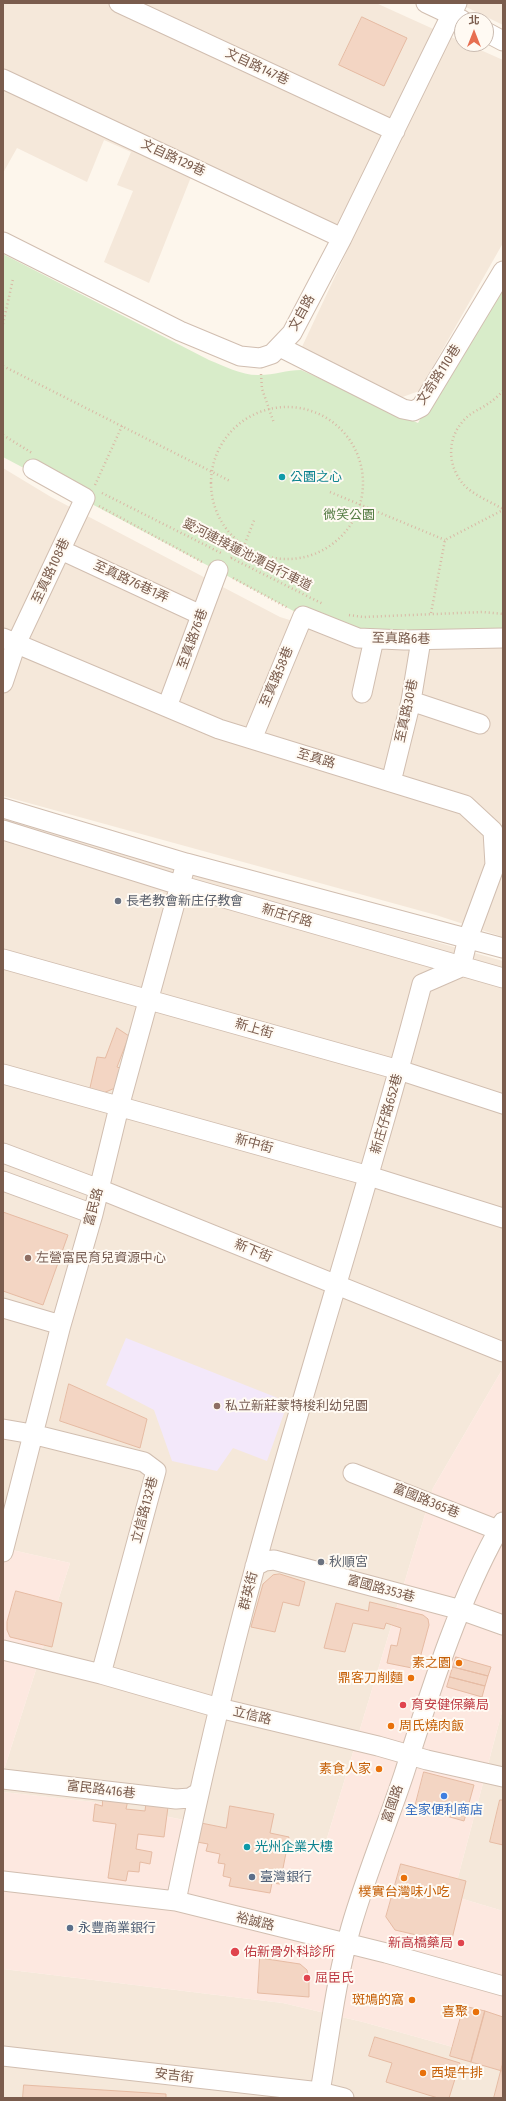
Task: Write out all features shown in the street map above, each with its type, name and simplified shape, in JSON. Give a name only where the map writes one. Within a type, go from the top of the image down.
[{"type":"street","name":"文自路147巷","points":[[119,3],[395,131]]},
{"type":"street","points":[[426,3],[454,12]]},
{"type":"street","name":"文自路","points":[[260,358],[272,354],[292,333],[454,19]]},
{"type":"street","points":[[494,36],[503,41]]},
{"type":"street","name":"文自路129巷","points":[[3,79],[342,238]]},
{"type":"street","points":[[3,242],[180,331],[240,356],[260,358]]},
{"type":"street","name":"文奇路110巷","points":[[280,347],[403,409],[413,411],[421,407],[503,271]]},
{"type":"street","points":[[34,462],[92,493]]},
{"type":"street","name":"至真路108巷","points":[[3,683],[10,641],[92,493]]},
{"type":"street","name":"至真路76巷1弄","points":[[60,550],[201,615]]},
{"type":"street","name":"至真路76巷","points":[[167,707],[201,615],[224,564]]},
{"type":"street","name":"至真路6巷","points":[[303,616],[358,638],[421,640],[503,638]]},
{"type":"street","name":"至真路58巷","points":[[252,739],[303,616]]},
{"type":"street","points":[[362,693],[374,639]]},
{"type":"street","name":"至真路30巷","points":[[391,782],[411,701],[421,640]]},
{"type":"street","name":"至真路","points":[[10,641],[219,729],[465,805],[498,828],[494,865],[468,938],[461,967]]},
{"type":"street","points":[[411,701],[480,724]]},
{"type":"street","name":"新庄仔路","points":[[3,808],[186,863],[503,948]]},
{"type":"street","name":"新庄仔路","points":[[3,830],[179,885],[503,978]]},
{"type":"street","name":"富民路","points":[[3,1552],[60,1325],[93,1214],[119,1107],[186,863]]},
{"type":"street","name":"新上街","points":[[3,959],[400,1070],[503,1104]]},
{"type":"street","name":"新庄仔路652巷","points":[[337,1285],[400,1070],[422,984],[461,967]]},
{"type":"street","name":"新中街","points":[[3,1074],[369,1176],[503,1218]]},
{"type":"street","name":"新下街","points":[[3,1153],[99,1189],[503,1352]]},
{"type":"street","points":[[3,1181],[93,1214]]},
{"type":"street","name":"群英街","points":[[176,1901],[198,1793],[256,1566],[337,1285]]},
{"type":"street","points":[[3,1308],[60,1325]]},
{"type":"street","points":[[3,1429],[32,1434]]},
{"type":"street","name":"立信路132巷","points":[[32,1434],[144,1462],[156,1471],[101,1674]]},
{"type":"street","name":"富國路365巷","points":[[353,1473],[499,1535]]},
{"type":"street","name":"富國路","points":[[319,2095],[339,1977],[347,1944],[409,1755],[461,1610],[499,1535]]},
{"type":"street","name":"富國路353巷","points":[[256,1566],[265,1561],[274,1560],[461,1610],[503,1625]]},
{"type":"street","name":"立信路","points":[[3,1650],[101,1674],[219,1708],[378,1746],[409,1755],[503,1776]]},
{"type":"street","name":"富民路416巷","points":[[3,1779],[176,1799],[190,1798],[198,1793]]},
{"type":"street","name":"裕誠路","points":[[3,1881],[176,1901],[347,1944],[503,1986]]},
{"type":"street","name":"安吉街","points":[[3,2056],[344,2098]]},
{"type":"path","points":[[3,324],[13,279]]},
{"type":"path","points":[[260,358],[262,389],[274,423]]},
{"type":"path","points":[[3,366],[230,482]]},
{"type":"path","points":[[503,391],[488,404],[464,419],[455,431],[451,446],[451,461],[457,475],[466,487],[503,509]]},
{"type":"path","points":[[296,407],[318,413],[337,425],[352,442],[361,462],[364,484],[360,506],[350,527],[333,544],[312,555],[289,560],[265,556],[244,546],[228,532],[217,514],[211,494],[211,473],[216,454],[225,437],[239,424],[255,413],[268,408],[296,407]]},
{"type":"path","points":[[122,426],[92,493],[224,564],[303,616]]},
{"type":"path","points":[[3,436],[34,462]]},
{"type":"path","points":[[330,492],[360,506],[445,540],[503,509]]},
{"type":"path","name":"愛河連接蓮池潭自行車道","points":[[92,493],[224,564],[330,608]]},
{"type":"path","points":[[224,564],[244,546],[255,518]]},
{"type":"path","points":[[431,613],[445,540]]},
{"type":"path","points":[[344,613],[363,617],[431,613],[483,612],[503,614]]},
{"type":"shaded area","points":[[3,3],[376,3],[454,38],[454,52],[485,52],[503,60],[503,243],[419,391],[397,399],[300,351],[348,249],[191,177],[149,283],[104,262],[133,191],[117,185],[131,152],[104,140],[87,182],[17,148],[3,173]]},
{"type":"shaded area","points":[[458,3],[503,3],[503,25],[494,21],[494,12],[476,12]]},
{"type":"shaded area","points":[[3,468],[51,497],[280,617],[386,650],[503,645],[501,863],[503,937],[436,915],[3,796]]},
{"type":"shaded area","points":[[3,819],[503,961],[503,1368],[433,1488],[324,1848],[94,1802],[3,1792],[3,1773],[70,1563],[3,1548]]},
{"type":"shaded area","name":"私立新莊蒙特梭利幼兒園","points":[[126,1338],[288,1402],[267,1461],[233,1448],[217,1471],[172,1461],[154,1410],[106,1385]]},
{"type":"shaded area","points":[[503,1368],[503,1708],[453,1896],[503,1911],[503,2061],[363,2022],[283,2003],[3,1969],[3,1792],[94,1802],[324,1848],[433,1488]]},
{"type":"shaded area","points":[[3,1548],[70,1563],[3,1773]]},
{"type":"shaded area","points":[[503,1708],[503,1911],[453,1896]]},
{"type":"shaded area","points":[[3,1969],[283,2003],[363,2022],[503,2061],[503,2098],[3,2098]]},
{"type":"green space","name":"微笑公園","points":[[3,254],[227,368],[254,375],[301,370],[418,423],[503,275],[503,638],[358,638],[303,616],[3,457]]},
{"type":"building","points":[[362,17],[407,38],[384,86],[339,65]]},
{"type":"building","points":[[117,1028],[129,1036],[117,1067],[120,1068],[115,1088],[101,1094],[89,1092],[97,1057],[105,1058]]},
{"type":"building","points":[[3,1212],[68,1235],[43,1305],[3,1291]]},
{"type":"building","points":[[69,1384],[147,1419],[140,1448],[60,1421]]},
{"type":"building","points":[[280,1574],[305,1582],[299,1606],[283,1602],[275,1632],[251,1627],[263,1584],[273,1575]]},
{"type":"building","points":[[16,1591],[62,1603],[52,1647],[10,1637],[7,1630],[7,1622]]},
{"type":"building","points":[[370,1602],[423,1615],[428,1619],[429,1625],[417,1669],[387,1663],[391,1645],[397,1646],[401,1628],[386,1623],[384,1629],[353,1623],[345,1652],[324,1648],[336,1603],[368,1611]]},
{"type":"building","points":[[456,1657],[491,1667],[488,1676],[453,1667]]},
{"type":"building","points":[[453,1667],[488,1676],[485,1686],[450,1677]]},
{"type":"building","points":[[450,1677],[485,1686],[482,1697],[447,1687]]},
{"type":"building","name":"全家便利商店","points":[[424,1772],[474,1785],[464,1821],[415,1807]]},
{"type":"building","points":[[103,1796],[128,1800],[126,1809],[145,1811],[146,1803],[168,1807],[164,1837],[138,1834],[136,1849],[152,1852],[150,1864],[140,1862],[139,1872],[128,1871],[126,1881],[108,1878],[116,1824],[93,1821],[95,1804],[102,1806]]},
{"type":"building","points":[[500,1800],[503,1800],[503,1845],[490,1842]]},
{"type":"building","name":"光州企業大樓","points":[[230,1806],[274,1814],[270,1833],[289,1837],[280,1884],[272,1883],[270,1893],[229,1886],[231,1878],[223,1876],[225,1864],[218,1863],[220,1854],[206,1851],[208,1844],[197,1842],[201,1823],[226,1828]]},
{"type":"building","points":[[401,1864],[466,1881],[451,1943],[395,1930],[386,1917]]},
{"type":"building","points":[[260,1958],[300,1964],[307,1970],[309,1979],[309,1997],[258,1993]]},
{"type":"building","points":[[464,2006],[485,2011],[471,2062],[450,2056]]},
{"type":"building","points":[[485,2011],[503,2017],[502,2071],[471,2062]]},
{"type":"building","name":"西堤牛排","points":[[375,2037],[460,2063],[449,2098],[438,2098],[386,2082],[392,2063],[369,2056]]},
{"type":"building","points":[[502,2066],[503,2098],[494,2098]]},
{"type":"building","points":[[24,2085],[166,2094],[166,2098],[23,2098]]},
{"type":"place","name":"公園之心","points":[[282,477]]},
{"type":"place","name":"長老教會新庄仔教會","points":[[118,901]]},
{"type":"place","name":"左營富民育兒資源中心","points":[[28,1258]]},
{"type":"place","name":"私立新莊蒙特梭利幼兒園","points":[[217,1406]]},
{"type":"place","name":"秋順宮","points":[[321,1562]]},
{"type":"place","name":"素之園","points":[[459,1663]]},
{"type":"place","name":"鼎客刀削麵","points":[[411,1678]]},
{"type":"place","name":"育安健保藥局","points":[[403,1705]]},
{"type":"place","name":"周氏燒肉飯","points":[[391,1726]]},
{"type":"place","name":"素食人家","points":[[379,1769]]},
{"type":"place","name":"全家便利商店","points":[[444,1796]]},
{"type":"place","name":"光州企業大樓","points":[[247,1847]]},
{"type":"place","name":"臺灣銀行","points":[[252,1877]]},
{"type":"place","name":"樸實台灣味小吃","points":[[404,1878]]},
{"type":"place","name":"永豐商業銀行","points":[[70,1928]]},
{"type":"place","name":"新高橋藥局","points":[[461,1943]]},
{"type":"place","name":"佑新骨外科診所","points":[[235,1952]]},
{"type":"place","name":"屈臣氏","points":[[307,1978]]},
{"type":"place","name":"斑鳩的窩","points":[[412,2000]]},
{"type":"place","name":"喜聚","points":[[476,2012]]},
{"type":"place","name":"西堤牛排","points":[[423,2073]]}]
